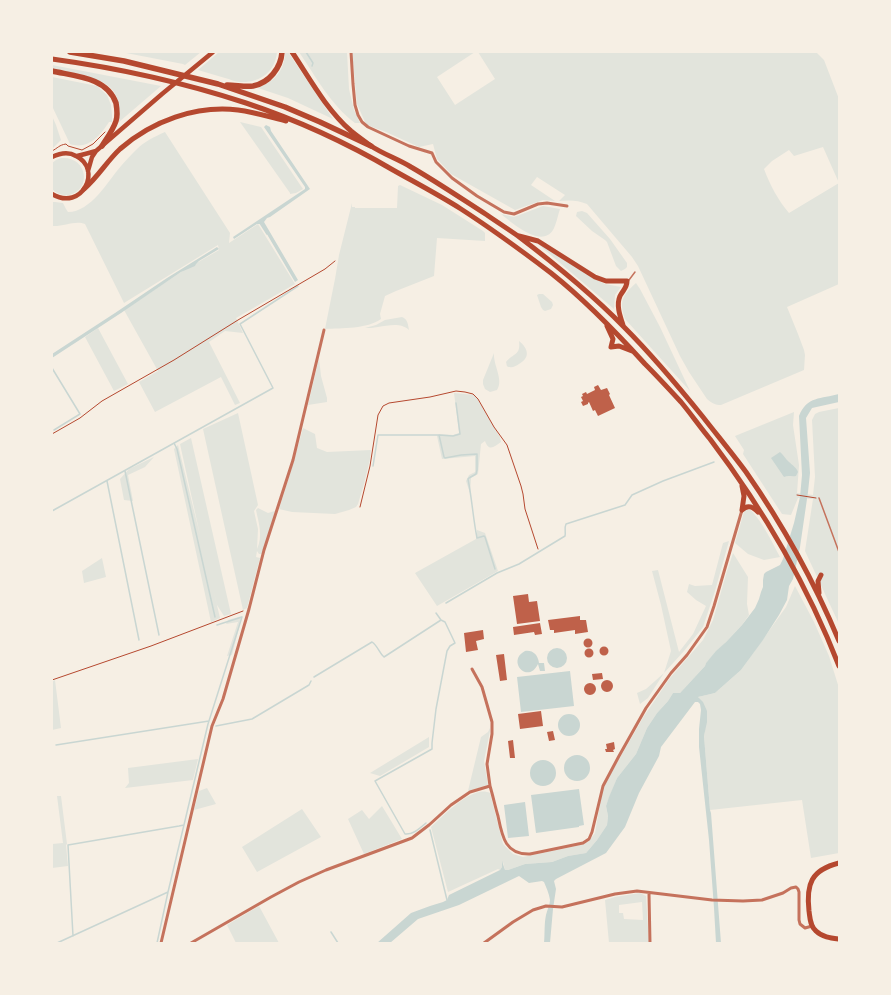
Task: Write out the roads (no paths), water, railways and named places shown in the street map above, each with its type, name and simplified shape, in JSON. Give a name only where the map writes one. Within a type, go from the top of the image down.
[{"type":"highway","points":[[70,52],[124,60],[218,84],[285,107],[320,122],[371,146],[438,183],[516,235],[571,277],[623,326],[667,373],[726,445],[762,496],[786,534],[823,605],[839,641]]},
{"type":"highway","points":[[218,84],[252,86],[261,83],[270,77],[276,70],[281,59],[282,52]]},
{"type":"highway","points":[[292,52],[332,111],[350,130],[371,146]]},
{"type":"highway","points":[[52,59],[123,70],[204,90],[300,124],[349,146],[433,192],[502,237],[552,274],[605,322],[682,403],[738,476],[754,500],[798,576],[827,636],[839,666]]},
{"type":"highway","points":[[52,71],[92,81],[104,87],[111,94],[116,106],[117,116],[114,126],[102,146]]},
{"type":"highway","points":[[84,189],[94,180],[112,157],[128,143],[150,128],[180,115],[203,111],[237,110],[300,124]]},
{"type":"highway","points":[[516,235],[538,241],[595,277],[606,281],[627,281],[627,286],[620,296],[618,306],[623,326]]},
{"type":"highway","points":[[605,322],[613,339],[611,347],[620,346],[633,351]]},
{"type":"highway","points":[[738,476],[744,493],[742,510]]},
{"type":"highway","points":[[742,510],[747,507],[752,507],[764,518]]},
{"type":"highway","points":[[805,569],[813,576],[818,576],[821,574],[818,581],[818,588],[823,605]]},
{"type":"highway","points":[[839,863],[819,871],[814,876],[808,888],[810,919],[812,926],[816,932],[820,934],[839,939]]},
{"type":"main road","points":[[52,199],[67,199],[78,195],[84,189],[88,181],[88,171],[96,151],[213,52]]},
{"type":"main road","points":[[76,156],[96,151]]},
{"type":"main road","points":[[52,157],[63,153],[70,153],[80,158],[85,163],[88,171]]},
{"type":"main road","points":[[52,194],[60,198]]},
{"type":"street","points":[[351,52],[355,105],[362,122],[368,127],[410,146],[432,153],[436,162],[452,178],[504,212],[514,214],[538,204],[547,203],[567,206]]},
{"type":"street","points":[[161,943],[212,726],[223,699],[264,550],[293,460],[324,330]]},
{"type":"street","points":[[472,669],[482,687],[492,722],[492,734],[487,764],[490,786],[503,839],[510,848],[522,855],[583,843],[589,839],[592,832],[602,786],[646,708],[671,672],[687,655],[707,627],[742,510]]},
{"type":"street","points":[[191,943],[299,882],[326,870],[412,838],[451,805],[470,792],[490,786]]},
{"type":"street","points":[[484,943],[513,922],[533,910],[546,906],[568,906],[617,894],[637,892],[712,900],[742,901],[762,900],[796,887],[799,892],[800,924],[805,928],[812,926]]},
{"type":"street","points":[[649,894],[650,943]]},
{"type":"lane","points":[[627,281],[636,272]]},
{"type":"lane","points":[[819,498],[839,552]]},
{"type":"waterway","points":[[306,52],[313,63],[312,66]]},
{"type":"waterway","points":[[260,223],[267,234]]},
{"type":"waterway","points":[[52,511],[273,388],[240,324],[298,286]]},
{"type":"waterway","points":[[52,368],[80,414],[54,430]]},
{"type":"waterway","points":[[456,403],[460,434],[453,436],[439,435],[444,457],[477,454],[476,474],[468,479],[474,523],[477,538],[485,537],[495,569]]},
{"type":"waterway","points":[[373,466],[378,435],[439,435]]},
{"type":"waterway","points":[[174,443],[177,449],[215,617]]},
{"type":"waterway","points":[[446,603],[497,573],[519,564],[565,536],[566,524],[625,505],[632,495],[663,481],[714,462]]},
{"type":"waterway","points":[[125,471],[159,635]]},
{"type":"waterway","points":[[107,481],[139,640]]},
{"type":"waterway","points":[[426,823],[414,832],[405,834],[375,781],[432,749],[436,709],[447,651],[450,646],[455,643],[445,622],[441,620],[436,613]]},
{"type":"waterway","points":[[157,943],[208,724],[242,617],[217,625]]},
{"type":"waterway","points":[[314,677],[372,642],[376,645],[384,657],[441,620]]},
{"type":"waterway","points":[[216,726],[252,719],[309,685],[311,681]]},
{"type":"waterway","points":[[56,745],[209,721]]},
{"type":"waterway","points":[[73,936],[68,845],[184,825]]},
{"type":"waterway","points":[[430,830],[447,900]]},
{"type":"waterway","points":[[57,943],[168,892]]},
{"type":"waterway","points":[[331,932],[338,943]]}]
